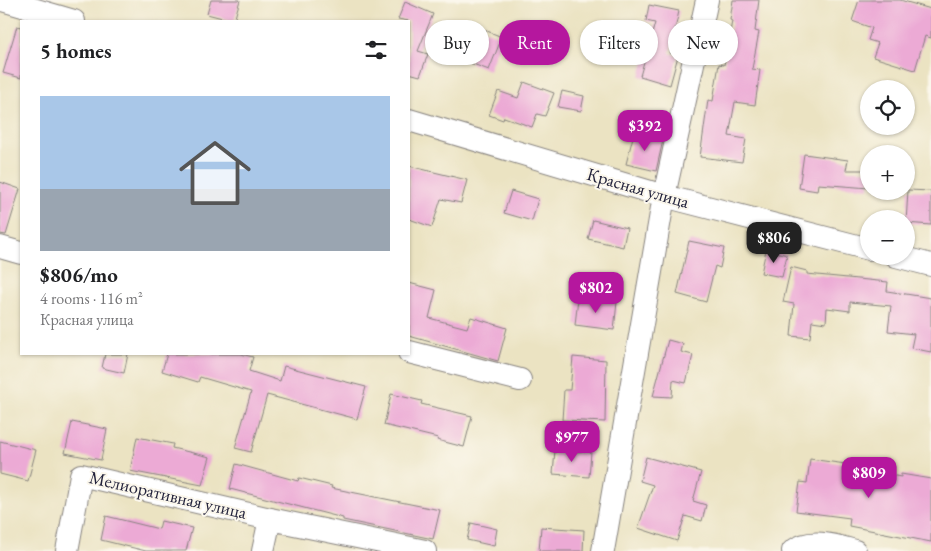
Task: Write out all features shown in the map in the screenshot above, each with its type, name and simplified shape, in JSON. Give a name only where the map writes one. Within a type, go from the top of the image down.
[{"type":"street","points":[[2,0],[71,20]]},
{"type":"street","points":[[603,551],[664,196],[707,0]]},
{"type":"street","name":"Красная улица","points":[[410,120],[664,196],[860,247]]},
{"type":"street","points":[[0,247],[20,253]]},
{"type":"street","points":[[915,261],[931,265]]},
{"type":"street","points":[[410,352],[520,380]]},
{"type":"street","name":"Мелиоративная улица","points":[[67,551],[82,475],[425,551]]},
{"type":"street","name":"Мелиоративная улица","points":[[263,551],[270,518]]},
{"type":"street","points":[[793,551],[812,544],[829,544],[855,551]]},
{"type":"building","points":[[211,0],[240,0],[234,20],[207,14]]},
{"type":"building","points":[[733,0],[759,0],[755,31],[759,32],[752,69],[760,70],[755,105],[735,102],[729,136],[746,139],[742,162],[700,157],[708,100],[713,101],[719,65],[738,65],[738,20],[730,20]]},
{"type":"building","points":[[859,0],[900,0],[931,9],[931,38],[925,36],[915,70],[873,57],[878,43],[868,40],[872,28],[852,21]]},
{"type":"building","points":[[405,2],[433,14],[431,20],[425,20],[425,34],[418,51],[425,53],[425,62],[420,76],[410,73],[410,20],[398,19]]},
{"type":"building","points":[[649,5],[679,11],[677,20],[668,20],[668,65],[676,65],[670,85],[640,76],[643,65],[658,65],[658,20],[646,20]]},
{"type":"building","points":[[17,26],[20,27],[20,78],[3,73]]},
{"type":"building","points":[[489,32],[499,36],[499,45],[489,70],[475,65],[489,65]]},
{"type":"building","points":[[524,82],[554,93],[545,116],[537,114],[532,127],[504,117],[503,120],[489,115],[498,91],[518,98]]},
{"type":"building","points":[[562,91],[584,96],[581,111],[558,107]]},
{"type":"building","points":[[634,133],[663,140],[656,171],[626,164]]},
{"type":"building","points":[[804,154],[848,160],[846,170],[860,170],[860,187],[818,184],[817,191],[799,188]]},
{"type":"building","points":[[410,166],[467,180],[461,203],[441,199],[432,227],[410,219]]},
{"type":"building","points":[[0,182],[20,189],[6,235],[0,234]]},
{"type":"building","points":[[915,190],[931,191],[931,225],[915,224],[915,210],[907,210],[907,200],[915,200]]},
{"type":"building","points":[[511,191],[538,199],[532,221],[504,213]]},
{"type":"building","points":[[593,220],[627,228],[623,247],[588,239]]},
{"type":"building","points":[[689,241],[724,248],[720,268],[715,266],[706,302],[677,294]]},
{"type":"building","points":[[766,250],[787,255],[782,277],[761,273]]},
{"type":"building","points":[[791,267],[807,271],[807,274],[888,282],[887,291],[931,298],[931,352],[911,348],[914,334],[888,331],[891,306],[850,302],[850,311],[827,308],[826,323],[812,321],[810,338],[791,336],[794,304],[783,302]]},
{"type":"building","points":[[410,283],[436,290],[429,318],[467,328],[471,317],[507,328],[498,361],[410,336]]},
{"type":"building","points":[[578,298],[617,302],[614,330],[575,325]]},
{"type":"building","points":[[668,340],[683,344],[681,352],[693,355],[686,383],[673,380],[672,397],[653,396]]},
{"type":"building","points":[[105,355],[128,355],[124,373],[102,368]]},
{"type":"building","points":[[167,355],[245,355],[253,357],[249,371],[280,381],[284,366],[366,387],[357,419],[267,395],[251,452],[235,448],[251,392],[200,377],[198,382],[162,371]]},
{"type":"building","points":[[573,357],[606,360],[605,422],[562,420],[564,390],[570,390]]},
{"type":"building","points":[[391,394],[422,401],[421,404],[472,416],[464,447],[437,440],[438,438],[384,425]]},
{"type":"building","points":[[72,422],[107,429],[101,460],[65,453]]},
{"type":"building","points":[[137,437],[173,444],[172,448],[210,457],[202,485],[130,471]]},
{"type":"building","points":[[0,441],[36,450],[28,481],[0,474]]},
{"type":"building","points":[[555,450],[591,452],[589,477],[553,474]]},
{"type":"building","points":[[646,457],[701,472],[693,501],[706,505],[702,521],[685,516],[677,541],[638,528],[653,485],[640,481]]},
{"type":"building","points":[[810,459],[853,465],[852,468],[901,477],[901,474],[931,479],[931,542],[849,526],[850,518],[796,511],[800,482],[807,483]]},
{"type":"building","points":[[236,464],[298,481],[299,478],[332,486],[331,488],[440,510],[433,539],[343,520],[343,518],[230,489]]},
{"type":"building","points":[[106,516],[159,529],[161,521],[192,528],[186,551],[146,551],[101,540]]},
{"type":"building","points":[[471,523],[497,529],[494,546],[467,540]]},
{"type":"building","points":[[541,527],[584,530],[583,551],[539,551]]}]
